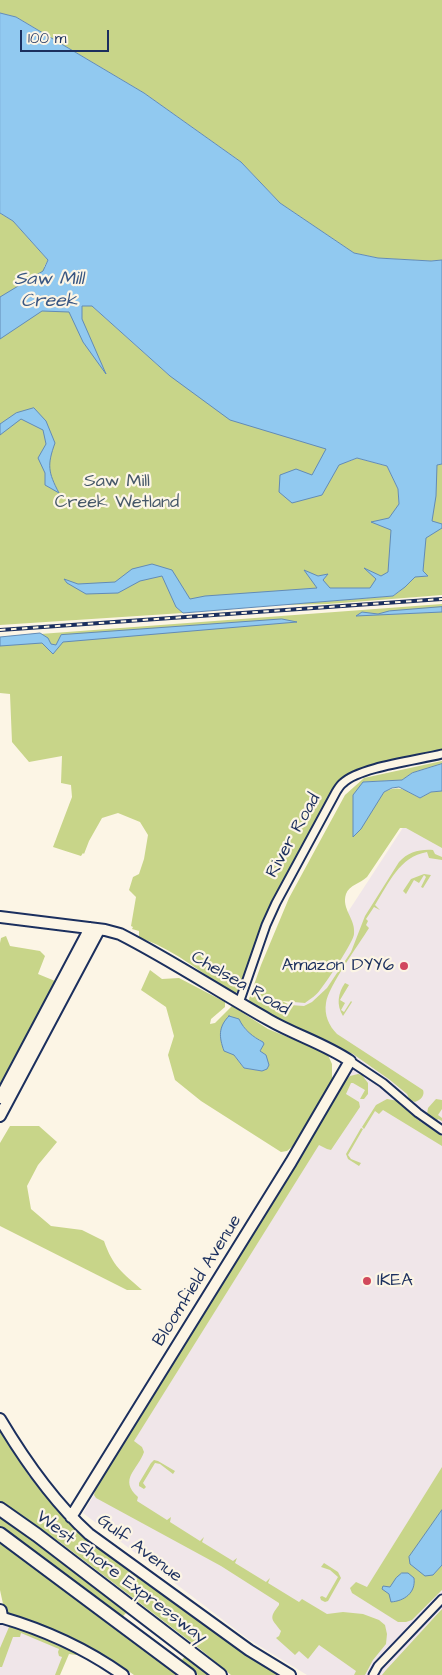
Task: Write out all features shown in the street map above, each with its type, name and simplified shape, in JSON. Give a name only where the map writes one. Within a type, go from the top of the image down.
[{"type":"highway","name":"West Shore Expressway","points":[[0,1509],[37,1535],[220,1675]]},
{"type":"highway","name":"West Shore Expressway","points":[[0,1534],[189,1675]]},
{"type":"street","name":"River Road","points":[[239,1003],[266,925],[276,903],[336,792],[344,782],[370,770],[442,754]]},
{"type":"street","name":"Chelsea Road","points":[[0,916],[120,934],[296,1035],[334,1051],[384,1083],[418,1113],[442,1130]]},
{"type":"street","points":[[0,1098],[44,1024],[95,929]]},
{"type":"street","points":[[0,1116],[44,1024]]},
{"type":"street","name":"Bloomfield Avenue","points":[[71,1517],[291,1162],[350,1062]]},
{"type":"street","name":"Gulf Avenue","points":[[0,1419],[51,1495],[90,1534],[217,1627],[290,1675]]},
{"type":"street","points":[[372,1675],[378,1666],[442,1599]]},
{"type":"street","points":[[0,1615],[74,1644],[98,1657],[123,1675]]},
{"type":"shaded area","points":[[406,823],[442,843],[442,1629],[398,1675],[307,1675],[248,1639],[83,1513],[358,1060],[280,1016]]},
{"type":"shaded area","points":[[0,1625],[16,1627],[70,1649],[59,1675],[0,1675]]},
{"type":"green space","points":[[0,0],[442,0],[442,260],[378,258],[354,253],[280,203],[241,162],[144,93],[16,17],[0,13]]},
{"type":"green space","name":"Saw Mill Creek Wetland","points":[[0,213],[13,221],[48,260],[44,267],[82,306],[92,306],[170,376],[327,449],[347,462],[357,458],[387,466],[398,489],[399,504],[437,465],[442,464],[442,595],[328,604],[279,605],[393,596],[400,591],[176,607],[183,613],[0,625]]},
{"type":"green space","points":[[442,604],[442,752],[353,773],[343,777],[336,783],[264,918],[243,983],[236,993],[228,990],[162,947],[139,938],[139,931],[132,929],[136,897],[129,890],[133,877],[139,874],[148,835],[140,822],[118,813],[102,818],[84,854],[81,856],[53,847],[72,797],[71,785],[61,783],[62,756],[29,762],[12,742],[10,694],[0,693],[0,637]]},
{"type":"green space","points":[[442,761],[442,764],[412,773],[402,780],[364,782],[354,806],[353,836],[384,792],[399,789],[420,798],[431,792],[442,791],[442,848],[406,828],[400,828],[367,877],[350,888],[346,894],[345,904],[353,924],[354,934],[345,953],[328,979],[317,994],[305,1003],[282,1001],[290,1005],[304,1006],[312,1002],[327,988],[351,952],[365,916],[399,862],[414,852],[433,850],[435,854],[442,857],[442,860],[429,858],[427,852],[417,855],[402,865],[390,880],[375,905],[380,910],[374,907],[366,919],[368,921],[366,925],[369,928],[344,966],[332,987],[326,1003],[328,1020],[337,1034],[423,1090],[422,1097],[415,1102],[410,1100],[407,1094],[390,1080],[353,1054],[258,1009],[250,1003],[249,999],[289,898],[345,795],[364,778]]},
{"type":"green space","points":[[424,874],[431,875],[423,888],[421,887],[426,877],[424,875],[419,883],[414,880],[406,894],[403,891],[411,879]]},
{"type":"green space","points":[[6,936],[10,946],[40,951],[45,956],[38,974],[55,981],[0,1088],[0,943],[1,938]]},
{"type":"green space","points":[[150,970],[162,979],[179,978],[225,1002],[225,1007],[211,1019],[210,1024],[215,1023],[232,1006],[268,1029],[327,1053],[332,1064],[332,1080],[293,1146],[287,1151],[281,1152],[201,1101],[175,1080],[168,1055],[174,1036],[166,1007],[141,990]],"holes":[[[242,1025],[251,1035],[263,1042],[260,1052],[266,1055],[262,1071],[244,1068],[234,1055]]]},
{"type":"green space","points":[[345,983],[349,985],[340,1000],[345,1003],[341,1010],[344,1012],[352,1002],[343,1016],[339,1008],[339,999]]},
{"type":"green space","points":[[362,1075],[368,1083],[368,1094],[364,1099],[360,1099],[365,1090],[351,1083],[346,1094],[359,1102],[360,1107],[331,1150],[319,1145],[134,1441],[142,1447],[144,1452],[131,1475],[130,1485],[132,1491],[138,1497],[137,1501],[167,1520],[171,1517],[170,1522],[200,1541],[204,1537],[202,1542],[233,1561],[237,1558],[235,1563],[266,1582],[270,1578],[268,1583],[299,1602],[302,1599],[327,1614],[343,1612],[363,1614],[379,1620],[385,1625],[387,1634],[386,1644],[373,1660],[365,1675],[354,1675],[356,1671],[319,1645],[308,1659],[299,1651],[295,1655],[276,1638],[281,1631],[272,1619],[272,1616],[279,1603],[221,1566],[96,1498],[94,1495],[96,1485],[163,1379],[343,1083],[350,1076]]},
{"type":"green space","points":[[387,1099],[398,1101],[418,1120],[442,1136],[442,1146],[383,1110],[379,1114],[375,1111],[364,1129],[362,1127],[376,1105]]},
{"type":"green space","points":[[436,1099],[442,1100],[442,1109],[438,1115],[442,1118],[442,1121],[438,1119],[437,1121],[427,1114],[428,1108]]},
{"type":"green space","points":[[10,1126],[39,1126],[57,1142],[38,1165],[27,1186],[31,1209],[51,1226],[82,1230],[104,1241],[115,1263],[142,1290],[127,1290],[0,1226],[0,1143]]},
{"type":"green space","points":[[361,1128],[363,1129],[348,1155],[351,1159],[361,1163],[359,1166],[348,1159],[346,1154]]},
{"type":"green space","points":[[0,1428],[29,1476],[60,1513],[89,1537],[224,1638],[281,1675],[231,1675],[200,1649],[61,1543],[0,1501]]},
{"type":"green space","points":[[154,1460],[175,1471],[173,1474],[160,1464],[155,1463],[143,1483],[146,1487],[144,1489],[139,1486],[139,1483]]},
{"type":"green space","points":[[442,1467],[442,1510],[435,1521],[433,1575],[442,1565],[442,1590],[412,1620],[398,1622],[352,1593],[350,1588],[356,1582],[367,1587]]},
{"type":"green space","points":[[0,1517],[87,1580],[127,1612],[122,1617],[0,1527]]},
{"type":"green space","points":[[0,1542],[177,1675],[134,1675],[110,1658],[68,1636],[5,1613],[0,1590]]},
{"type":"green space","points":[[324,1563],[338,1572],[341,1578],[328,1601],[325,1602],[320,1597],[326,1598],[338,1577],[330,1570],[321,1567]]},
{"type":"green space","points":[[442,1609],[442,1675],[382,1675],[386,1670]]},
{"type":"green space","points":[[9,1627],[34,1633],[78,1653],[76,1655],[69,1654],[60,1675],[55,1675],[62,1657],[59,1656],[59,1649],[21,1633],[20,1637],[13,1637],[2,1667],[0,1667],[0,1648]]},
{"type":"green space","points":[[185,1656],[212,1675],[198,1675],[183,1663],[182,1660]]},
{"type":"water","name":"Saw Mill Creek","points":[[0,13],[16,17],[144,93],[241,162],[280,203],[354,253],[378,258],[442,260],[442,464],[437,465],[436,496],[432,521],[442,524],[442,528],[426,538],[423,571],[428,576],[415,577],[393,596],[183,613],[176,607],[162,576],[140,581],[118,593],[86,594],[67,583],[64,579],[78,584],[115,582],[132,569],[152,564],[172,570],[190,599],[205,596],[317,588],[304,570],[318,576],[328,574],[323,580],[330,588],[370,588],[376,579],[364,568],[381,576],[388,572],[391,530],[371,522],[389,518],[399,504],[398,489],[387,466],[357,458],[339,465],[322,495],[292,503],[279,492],[280,475],[296,469],[312,475],[326,449],[230,420],[170,376],[92,306],[82,306],[82,319],[106,374],[83,342],[69,312],[42,311],[0,339],[0,297],[43,271],[48,260],[13,221],[0,213]]},
{"type":"water","points":[[34,408],[46,421],[55,443],[50,468],[59,493],[45,485],[45,473],[38,458],[46,444],[43,430],[21,419],[0,435],[0,424],[16,413]]},
{"type":"water","points":[[442,607],[442,612],[356,616],[362,612],[378,614],[389,611]]},
{"type":"water","points":[[282,619],[297,622],[63,642],[53,654],[42,643],[0,646],[0,637],[40,633],[48,638],[51,644],[56,645],[61,635]]},
{"type":"water","points":[[442,764],[442,791],[431,792],[420,798],[399,787],[384,792],[361,829],[353,837],[353,795],[363,782],[402,780],[412,773]]},
{"type":"water","points":[[229,1016],[239,1019],[249,1033],[263,1042],[264,1044],[260,1051],[266,1055],[269,1065],[267,1069],[262,1071],[244,1068],[234,1055],[224,1051],[220,1032],[225,1020]]},
{"type":"water","points":[[442,1510],[442,1565],[433,1575],[425,1576],[410,1564],[409,1557]]},
{"type":"water","points":[[402,1573],[408,1573],[414,1578],[413,1588],[405,1598],[391,1602],[389,1594],[382,1589],[383,1586],[390,1587]]},
{"type":"railway","points":[[0,630],[442,599]]},
{"type":"place","name":"Amazon DYY6","points":[[404,966]]},
{"type":"place","name":"IKEA","points":[[367,1281]]}]
